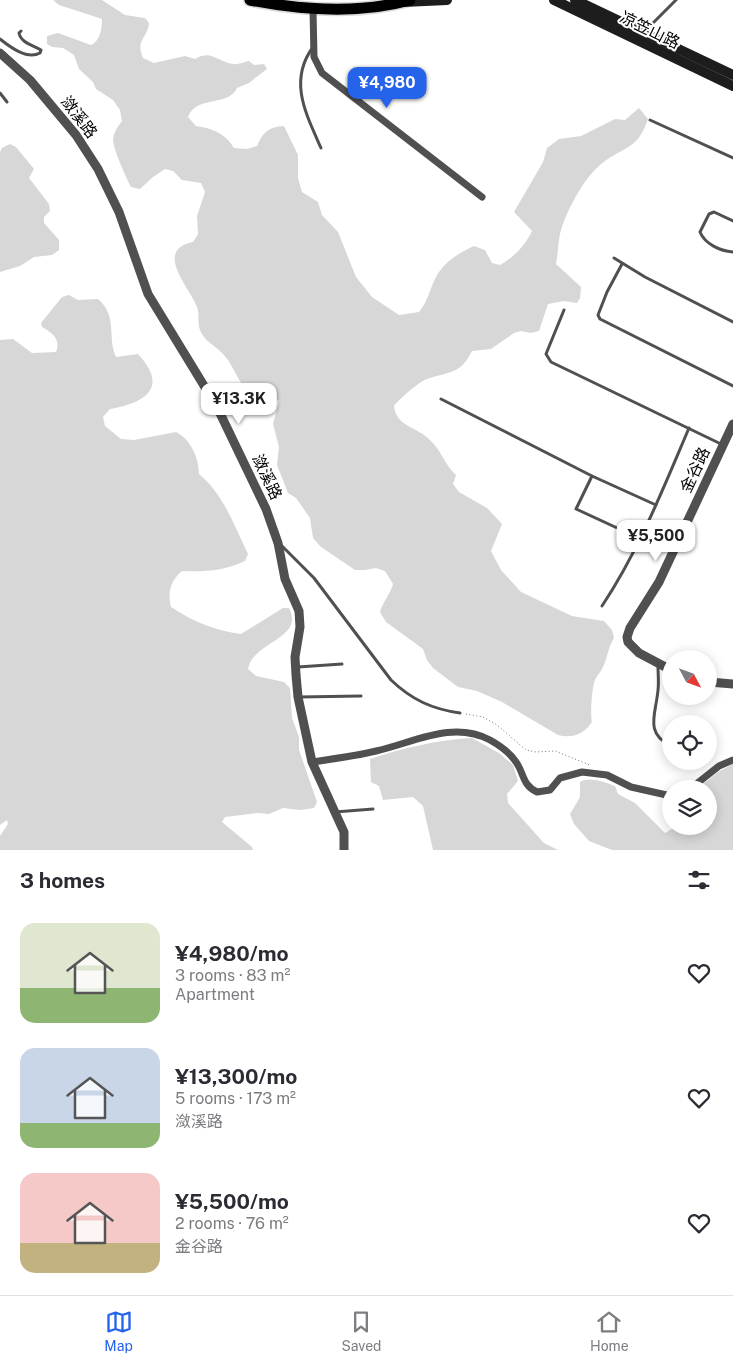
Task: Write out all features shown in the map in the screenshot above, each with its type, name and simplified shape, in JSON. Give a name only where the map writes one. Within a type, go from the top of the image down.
[{"type":"main road","points":[[250,0],[313,10],[406,1],[447,0]]},
{"type":"main road","name":"凉笠山路","points":[[554,0],[733,86]]},
{"type":"main road","name":"凉笠山路","points":[[575,0],[733,75]]},
{"type":"street","points":[[313,10],[313,46],[317,65],[322,73],[482,197]]},
{"type":"street","name":"潋溪路","points":[[0,53],[30,80],[76,135],[98,169],[119,212],[148,294],[217,407],[266,509],[278,543],[285,578],[299,612],[300,627],[295,657],[298,696],[312,762],[344,832],[344,850]]},
{"type":"street","name":"金谷路","points":[[662,665],[639,653],[628,642],[627,637],[630,628],[659,582],[733,424]]},
{"type":"street","points":[[718,683],[733,684]]},
{"type":"street","points":[[312,762],[377,751],[431,734],[473,733],[491,740],[507,752],[517,762],[525,784],[537,792],[550,790],[557,780],[563,776],[582,772],[603,774],[631,787],[662,794]]},
{"type":"street","points":[[702,780],[720,766],[733,760]]},
{"type":"lane","points":[[644,32],[676,0]]},
{"type":"lane","points":[[0,39],[20,52],[30,55],[40,53],[41,50],[24,42],[20,37],[19,33],[21,31]]},
{"type":"lane","points":[[313,46],[303,65],[300,87],[311,124],[321,148]]},
{"type":"lane","points":[[0,93],[7,102]]},
{"type":"lane","points":[[650,120],[733,158]]},
{"type":"lane","points":[[733,221],[714,212],[709,214],[700,232],[703,239],[713,246],[733,252]]},
{"type":"lane","points":[[614,258],[733,322]]},
{"type":"lane","points":[[622,264],[607,292],[598,315],[600,319],[733,386]]},
{"type":"lane","points":[[564,310],[546,354],[551,362],[723,445]]},
{"type":"lane","points":[[441,399],[592,476],[656,505]]},
{"type":"lane","points":[[602,606],[622,576],[641,539],[689,428]]},
{"type":"lane","points":[[592,476],[576,509],[641,539]]},
{"type":"lane","points":[[648,524],[680,538]]},
{"type":"lane","points":[[278,543],[314,578],[380,667],[405,693],[422,704],[438,710],[460,713]]},
{"type":"lane","points":[[658,663],[659,689],[653,722],[657,736],[662,740]]},
{"type":"lane","points":[[296,667],[342,664]]},
{"type":"lane","points":[[298,696],[361,696]]},
{"type":"lane","points":[[335,812],[373,809]]},
{"type":"path","points":[[460,713],[483,717],[497,724],[526,750],[536,752],[556,751],[596,767],[603,774]]},
{"type":"shaded area","points":[[53,0],[102,0],[125,15],[145,18],[149,23],[141,43],[141,52],[143,58],[154,63],[185,56],[195,59],[206,55],[233,64],[249,61],[254,65],[264,64],[267,69],[249,83],[237,88],[233,94],[227,97],[198,106],[192,110],[188,117],[196,126],[213,130],[222,135],[234,148],[247,149],[257,146],[267,131],[284,126],[298,155],[298,178],[302,192],[318,202],[322,215],[338,232],[356,277],[372,297],[399,315],[419,312],[441,269],[456,256],[468,249],[474,246],[485,250],[492,263],[500,265],[519,251],[532,231],[514,212],[543,162],[547,148],[559,139],[581,136],[615,119],[625,120],[639,108],[648,119],[644,130],[634,143],[600,165],[588,178],[576,197],[562,226],[556,264],[581,287],[580,298],[577,303],[564,301],[548,304],[539,331],[514,333],[491,349],[472,351],[468,359],[459,368],[424,380],[409,391],[394,406],[396,413],[403,423],[425,436],[434,444],[456,475],[453,484],[459,492],[487,508],[502,524],[491,551],[501,570],[521,592],[572,616],[604,621],[612,630],[614,638],[605,663],[594,683],[591,708],[592,722],[585,730],[573,736],[558,735],[502,702],[477,691],[458,687],[433,668],[427,660],[423,649],[386,622],[380,612],[393,584],[385,571],[376,568],[355,570],[321,547],[313,538],[310,518],[296,498],[288,493],[277,465],[279,447],[273,424],[279,401],[270,393],[262,396],[251,395],[241,383],[225,356],[204,337],[199,327],[197,307],[177,270],[176,253],[181,246],[193,242],[198,234],[197,216],[205,192],[201,183],[182,180],[173,171],[165,169],[140,189],[131,187],[120,163],[113,139],[122,121],[120,110],[113,100],[96,89],[93,82],[79,69],[74,55],[63,48],[52,47],[47,44],[47,36],[58,33],[91,45],[97,41],[100,34],[102,19],[59,5]]},
{"type":"shaded area","points":[[10,144],[16,147],[34,169],[29,178],[49,204],[50,211],[44,217],[44,223],[59,240],[59,250],[52,255],[34,257],[20,266],[0,272],[0,152],[2,148]]},
{"type":"shaded area","points":[[69,295],[78,300],[98,299],[108,312],[113,349],[116,357],[138,354],[152,376],[149,392],[134,403],[110,409],[103,417],[105,426],[121,439],[134,440],[176,432],[186,439],[198,462],[199,474],[208,482],[222,501],[248,554],[245,561],[222,569],[182,571],[175,578],[171,587],[169,597],[171,607],[204,625],[241,634],[283,608],[289,608],[292,618],[290,627],[284,634],[259,652],[252,660],[248,669],[256,676],[284,682],[290,688],[292,718],[299,737],[299,750],[317,802],[314,808],[300,810],[283,808],[269,814],[258,813],[225,817],[222,822],[252,847],[253,850],[0,850],[0,836],[8,824],[7,820],[0,825],[0,340],[13,339],[32,353],[56,352],[57,340],[53,334],[42,327],[41,323],[62,297]]},
{"type":"shaded area","points":[[472,738],[499,753],[513,765],[518,781],[507,794],[508,803],[544,843],[558,850],[433,850],[423,806],[413,797],[383,800],[379,786],[371,782],[370,759],[420,745]]},
{"type":"shaded area","points":[[733,764],[733,850],[612,850],[589,841],[574,824],[570,814],[580,797],[580,782],[584,780],[602,781],[615,786],[618,794],[635,803],[662,830],[662,835],[717,835],[717,780],[708,780]]}]
